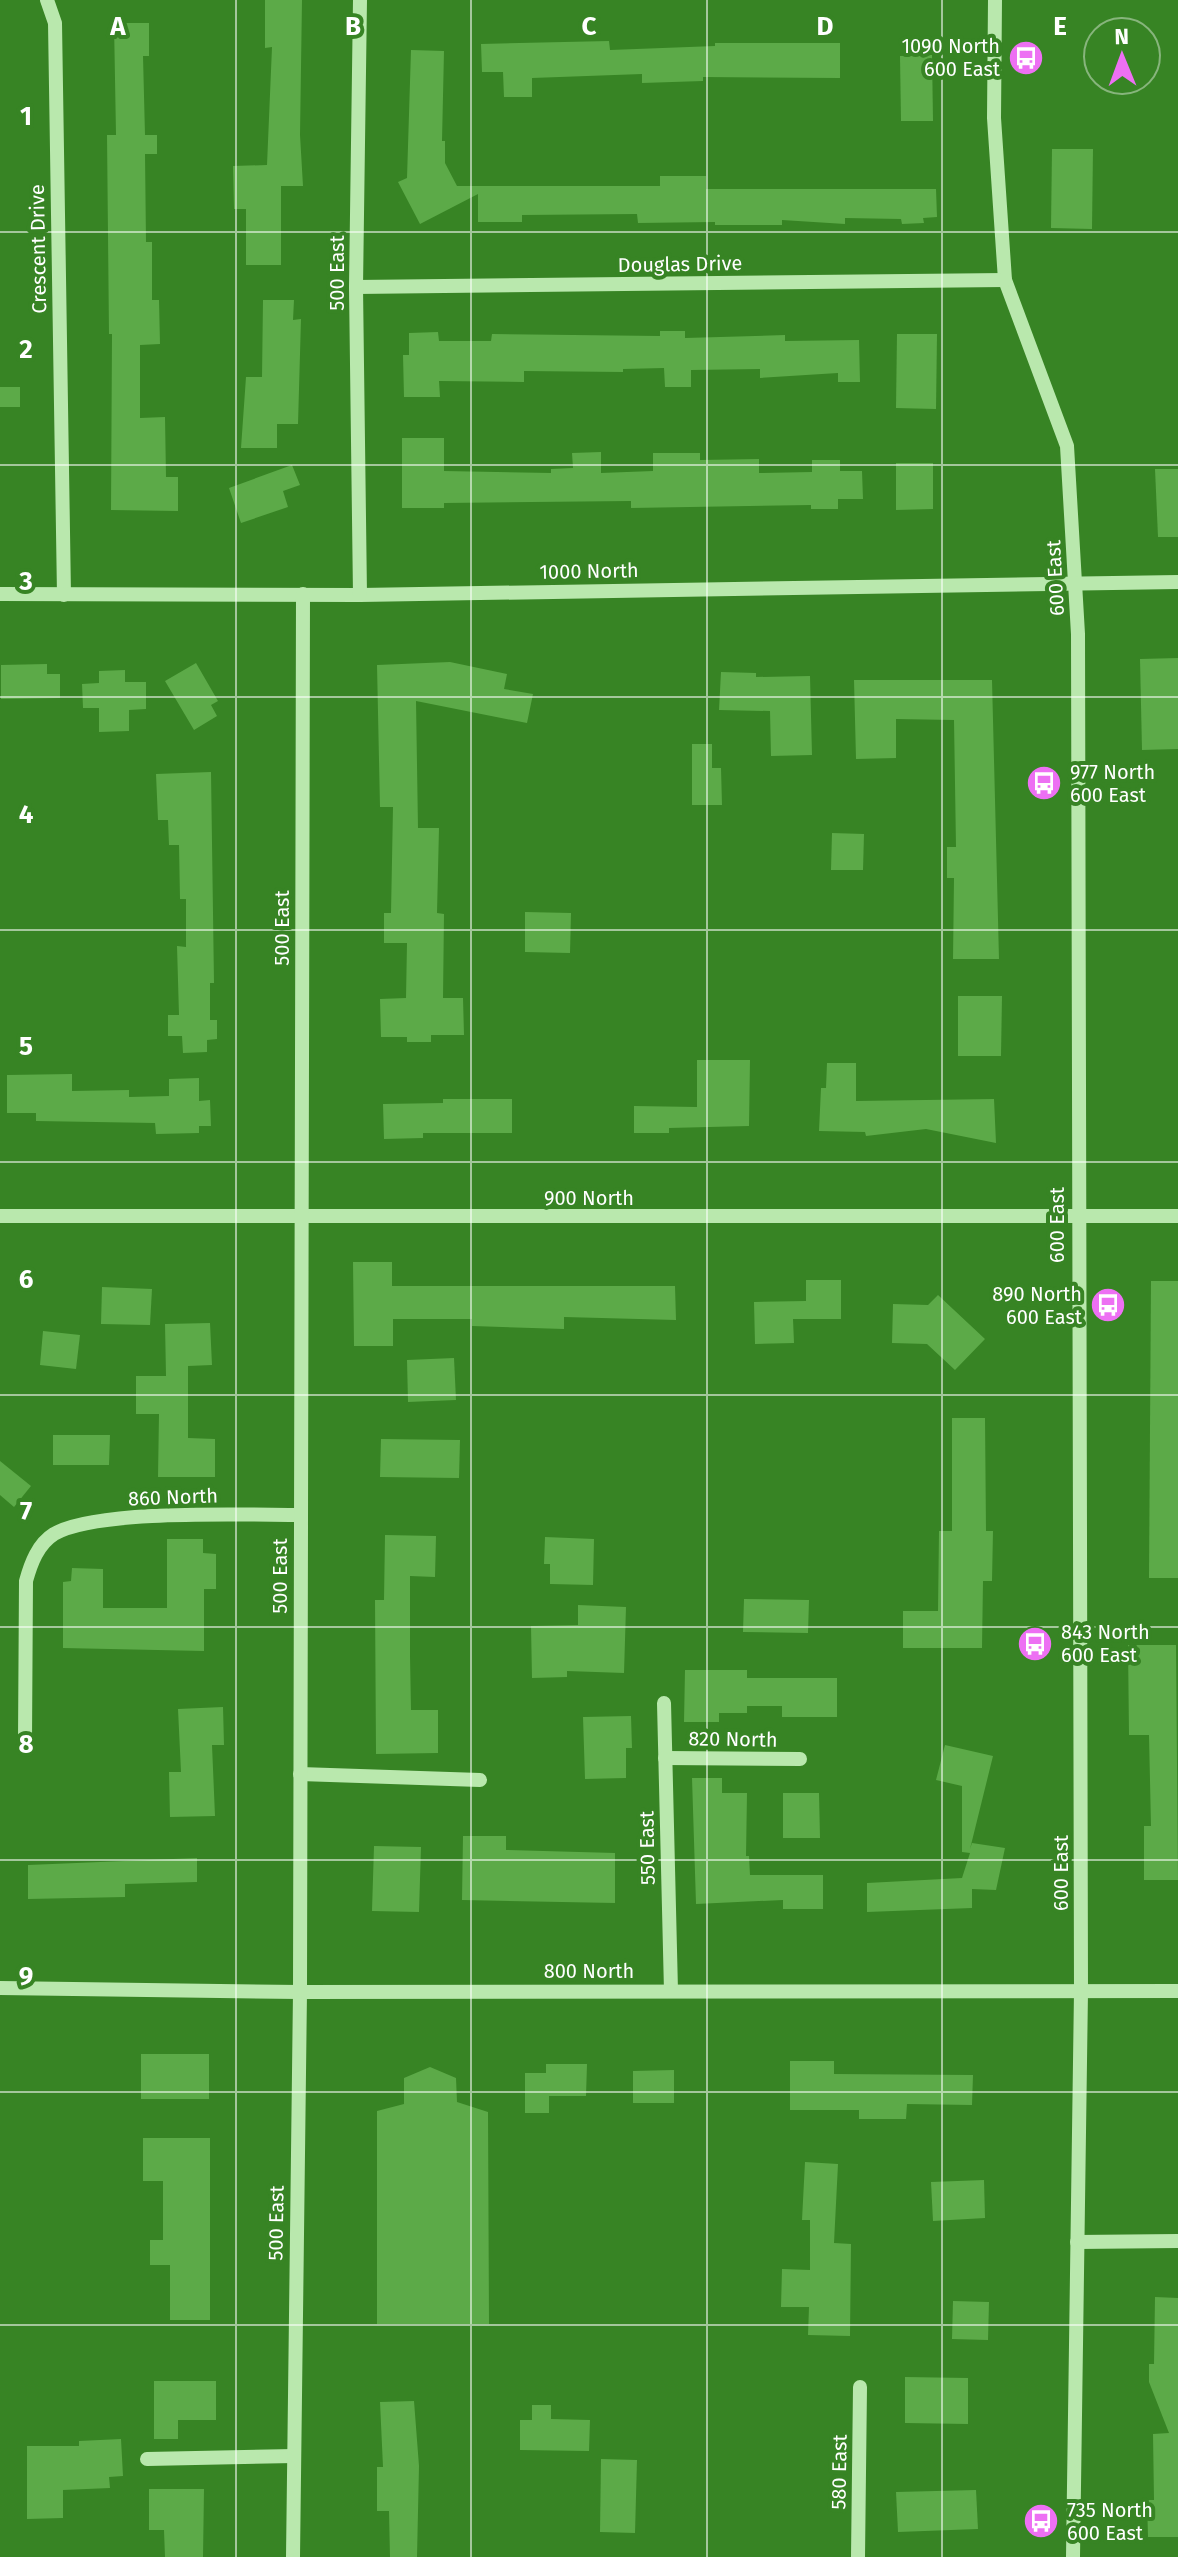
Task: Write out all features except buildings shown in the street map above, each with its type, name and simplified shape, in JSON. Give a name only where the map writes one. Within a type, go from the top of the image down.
[{"type":"street","name":"Crescent Drive","points":[[47,0],[55,23],[64,595]]},
{"type":"street","name":"500 East","points":[[360,0],[356,287],[360,595]]},
{"type":"street","name":"600 East","points":[[995,0],[994,118],[1005,280],[1067,446],[1076,582],[1081,1991],[1073,2557]]},
{"type":"street","name":"Douglas Drive","points":[[356,287],[1005,280]]},
{"type":"street","name":"1000 North","points":[[0,594],[360,595],[1178,582]]},
{"type":"street","name":"500 East","points":[[293,2557],[300,1992],[303,594]]},
{"type":"street","name":"900 North","points":[[0,1216],[301,1219],[1178,1216]]},
{"type":"street","name":"860 North","points":[[25,1739],[26,1581],[32,1559],[51,1536],[74,1524],[107,1519],[300,1515]]},
{"type":"street","name":"550 East","points":[[664,1703],[671,1991]]},
{"type":"street","name":"820 North","points":[[665,1758],[800,1759]]},
{"type":"street","points":[[300,1774],[480,1780]]},
{"type":"street","name":"800 North","points":[[0,1988],[300,1992],[1178,1991]]},
{"type":"street","points":[[1077,2242],[1178,2241]]},
{"type":"street","name":"580 East","points":[[858,2557],[860,2387]]},
{"type":"street","points":[[147,2459],[294,2456]]},
{"type":"place","name":"1090 North 600 East","points":[[1026,58]]},
{"type":"place","name":"977 North 600 East","points":[[1044,783]]},
{"type":"place","name":"890 North 600 East","points":[[1108,1305]]},
{"type":"place","name":"843 North 600 East","points":[[1035,1644]]},
{"type":"place","name":"735 North 600 East","points":[[1041,2521]]}]
